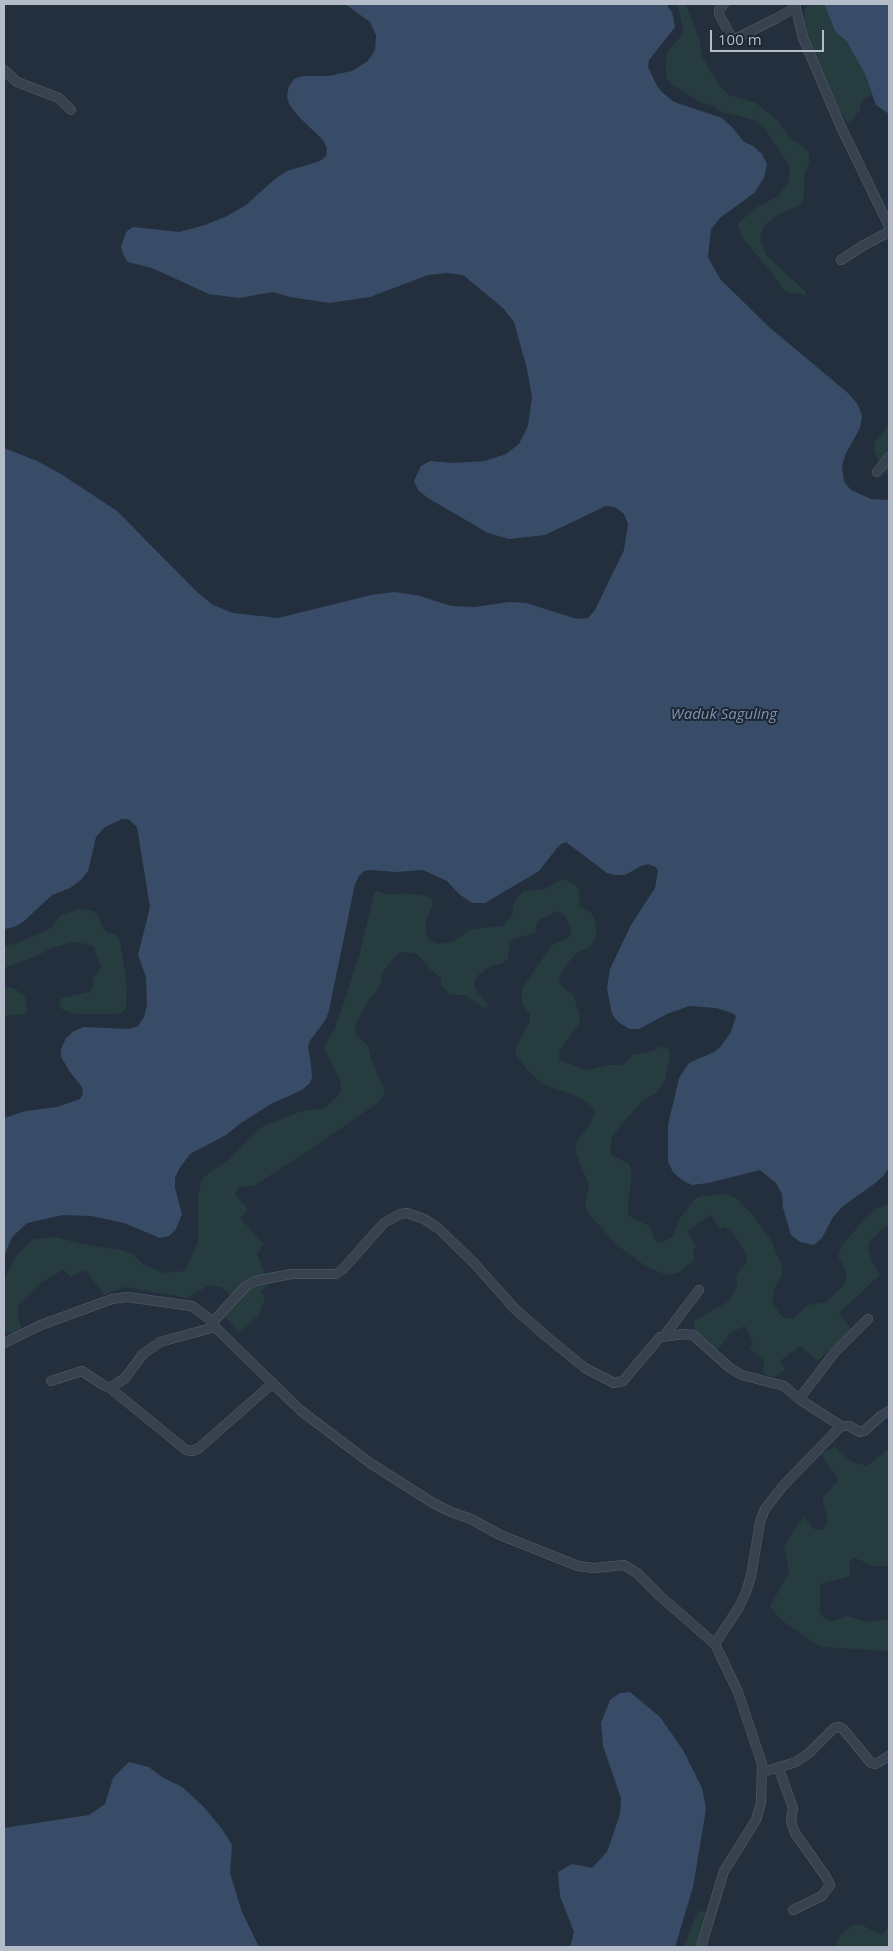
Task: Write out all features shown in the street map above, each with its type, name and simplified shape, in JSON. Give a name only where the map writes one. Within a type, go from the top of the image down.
[{"type":"street","points":[[724,4],[718,10],[733,40],[777,18],[795,5],[803,38],[841,127],[889,226]]},
{"type":"street","points":[[4,70],[17,82],[59,98],[71,110]]},
{"type":"street","points":[[841,260],[889,232]]},
{"type":"street","points":[[877,472],[889,457]]},
{"type":"street","points":[[110,1388],[125,1378],[143,1354],[160,1342],[213,1325],[246,1286],[255,1281],[291,1274],[336,1274],[343,1269],[384,1224],[400,1214],[407,1213],[424,1219],[438,1228],[462,1251],[514,1309],[597,1376],[614,1383],[619,1383],[656,1341],[664,1336],[699,1290]]},
{"type":"street","points":[[4,1343],[41,1325],[112,1299],[126,1298],[192,1306],[201,1311],[300,1410],[370,1463],[433,1503],[471,1519],[500,1535],[578,1566],[594,1568],[624,1565],[631,1569],[715,1644],[738,1692],[762,1764],[762,1803],[756,1820],[724,1871],[701,1947]]},
{"type":"street","points":[[799,1399],[835,1352],[868,1319]]},
{"type":"street","points":[[664,1336],[694,1335],[730,1368],[747,1377],[784,1386],[799,1399],[841,1426],[849,1426],[860,1432],[864,1431],[889,1411]]},
{"type":"street","points":[[52,1381],[77,1371],[82,1371],[102,1385],[110,1388],[186,1450],[193,1451],[199,1448],[273,1383]]},
{"type":"street","points":[[715,1644],[739,1607],[746,1592],[751,1576],[760,1522],[765,1509],[783,1486],[841,1426]]},
{"type":"street","points":[[763,1772],[779,1769],[796,1762],[809,1753],[834,1728],[843,1729],[871,1763],[876,1764],[889,1756]]},
{"type":"street","points":[[779,1769],[793,1808],[791,1822],[796,1833],[830,1885],[822,1896],[793,1910]]},
{"type":"green space","points":[[677,4],[686,4],[699,38],[701,55],[719,85],[729,95],[756,103],[777,120],[789,137],[807,150],[810,156],[804,176],[804,196],[801,203],[776,216],[766,224],[762,230],[760,240],[766,255],[806,292],[805,295],[788,292],[782,288],[742,237],[738,224],[754,209],[778,196],[789,182],[790,167],[765,129],[754,120],[719,111],[714,106],[702,103],[670,83],[666,77],[668,52],[684,32]]},
{"type":"green space","points":[[812,4],[824,4],[835,31],[847,42],[865,74],[872,95],[860,104],[860,110],[849,124],[840,111],[813,54],[804,23],[805,8]]},
{"type":"green space","points":[[889,423],[889,474],[886,474],[880,466],[874,450],[875,442]]},
{"type":"green space","points":[[563,879],[576,885],[579,891],[579,905],[591,913],[595,920],[596,936],[590,947],[577,953],[563,969],[558,982],[574,996],[580,1017],[579,1024],[559,1052],[559,1059],[581,1069],[588,1070],[609,1065],[623,1065],[632,1055],[654,1051],[660,1047],[667,1047],[670,1053],[665,1081],[656,1093],[643,1100],[612,1136],[610,1154],[629,1164],[631,1171],[628,1214],[647,1225],[652,1230],[653,1237],[658,1243],[673,1237],[678,1221],[695,1199],[701,1196],[724,1194],[738,1199],[753,1215],[771,1240],[782,1267],[782,1274],[775,1287],[772,1301],[779,1313],[785,1318],[793,1319],[808,1305],[827,1302],[845,1283],[847,1276],[838,1257],[842,1245],[876,1209],[889,1203],[889,1225],[870,1241],[868,1248],[872,1262],[880,1275],[839,1313],[851,1329],[818,1361],[800,1346],[780,1361],[785,1370],[774,1377],[767,1376],[763,1372],[764,1361],[750,1348],[753,1342],[745,1326],[731,1332],[720,1347],[710,1355],[695,1333],[694,1321],[729,1301],[737,1287],[736,1275],[747,1263],[745,1252],[733,1233],[724,1227],[720,1228],[711,1215],[687,1231],[696,1245],[693,1252],[695,1259],[678,1273],[667,1275],[647,1267],[618,1246],[593,1219],[585,1206],[589,1185],[576,1149],[577,1140],[590,1124],[595,1113],[587,1102],[567,1092],[544,1085],[530,1073],[517,1057],[515,1050],[529,1023],[530,1015],[522,1003],[522,988],[552,945],[571,936],[571,929],[565,915],[558,911],[538,920],[536,933],[514,939],[509,944],[508,958],[503,963],[489,967],[477,976],[474,982],[475,989],[486,1002],[488,1008],[482,1007],[465,995],[450,995],[441,985],[441,978],[416,953],[401,952],[395,956],[382,973],[380,987],[367,1003],[356,1023],[355,1032],[368,1046],[371,1059],[385,1093],[379,1102],[305,1153],[255,1185],[238,1188],[235,1194],[248,1210],[240,1218],[264,1244],[257,1254],[269,1284],[261,1291],[265,1298],[259,1315],[239,1332],[225,1317],[237,1302],[223,1288],[209,1285],[187,1298],[125,1287],[104,1295],[86,1270],[71,1277],[63,1270],[39,1284],[18,1305],[18,1317],[22,1332],[4,1333],[4,1282],[14,1259],[34,1239],[54,1237],[121,1250],[134,1255],[144,1265],[164,1273],[185,1271],[198,1242],[198,1199],[201,1181],[205,1176],[229,1159],[262,1127],[302,1111],[324,1108],[339,1095],[340,1081],[325,1049],[326,1043],[334,1030],[342,1008],[360,952],[375,891],[391,895],[405,893],[426,896],[433,900],[426,920],[426,934],[430,941],[439,944],[454,941],[471,929],[503,926],[512,916],[514,902],[523,891],[544,889]]},
{"type":"green space","points":[[80,909],[93,911],[98,915],[103,928],[120,939],[127,987],[126,1008],[121,1013],[78,1014],[63,1010],[59,1004],[62,998],[90,992],[93,979],[101,967],[94,947],[87,944],[74,942],[54,947],[4,968],[4,946],[18,943],[51,928],[60,916]]},
{"type":"green space","points":[[4,988],[15,989],[25,996],[27,1010],[25,1014],[4,1016]]},
{"type":"green space","points":[[835,1447],[852,1462],[867,1466],[889,1449],[889,1566],[874,1566],[855,1558],[849,1561],[850,1576],[820,1584],[820,1613],[826,1619],[833,1621],[847,1616],[868,1622],[889,1619],[889,1651],[820,1647],[781,1620],[770,1606],[789,1572],[784,1545],[803,1517],[814,1529],[823,1530],[827,1523],[823,1498],[839,1479],[820,1454]]},
{"type":"green space","points":[[700,1910],[706,1913],[697,1947],[684,1947],[696,1915]]},
{"type":"green space","points":[[889,1923],[889,1947],[838,1947],[837,1941],[840,1935],[855,1924],[862,1925],[881,1935],[886,1931]]},
{"type":"water","name":"Waduk Saguling","points":[[345,4],[666,4],[672,12],[675,27],[649,60],[648,67],[657,86],[674,102],[722,118],[744,142],[753,146],[762,154],[767,164],[764,178],[754,193],[720,218],[711,229],[708,257],[720,279],[769,327],[849,394],[858,405],[862,416],[860,428],[845,455],[842,466],[844,482],[851,490],[871,499],[889,500],[889,1168],[874,1184],[843,1206],[833,1217],[822,1238],[814,1245],[800,1242],[791,1235],[783,1208],[782,1194],[776,1183],[760,1170],[692,1185],[682,1180],[673,1172],[668,1162],[668,1125],[679,1078],[689,1063],[714,1052],[721,1046],[731,1032],[736,1016],[716,1008],[689,1006],[667,1014],[639,1029],[630,1029],[618,1022],[612,1014],[607,988],[610,969],[631,925],[655,888],[658,871],[656,867],[648,864],[625,875],[607,873],[566,842],[557,848],[539,871],[485,903],[472,903],[459,894],[447,881],[423,870],[396,872],[364,871],[355,884],[329,1010],[326,1019],[309,1042],[312,1077],[310,1083],[302,1090],[271,1104],[226,1135],[190,1154],[175,1178],[175,1188],[182,1214],[176,1229],[169,1236],[160,1238],[124,1223],[92,1216],[63,1215],[27,1223],[12,1237],[4,1257],[4,1118],[26,1111],[57,1107],[80,1099],[83,1094],[82,1087],[61,1057],[61,1049],[66,1038],[74,1031],[84,1027],[130,1029],[138,1026],[144,1017],[147,1005],[146,977],[138,955],[150,907],[137,827],[128,819],[122,819],[105,827],[96,837],[88,871],[81,880],[70,888],[52,895],[23,922],[14,927],[4,929],[4,448],[37,461],[61,474],[117,511],[198,593],[213,605],[233,613],[278,618],[371,595],[395,592],[420,596],[451,606],[475,607],[509,602],[526,603],[577,619],[588,618],[595,610],[624,550],[628,524],[624,514],[615,507],[606,506],[545,535],[509,539],[488,533],[428,498],[418,490],[414,481],[421,466],[430,461],[452,463],[485,461],[506,454],[519,444],[528,426],[532,397],[527,369],[514,322],[503,308],[463,275],[447,273],[428,275],[370,297],[330,303],[290,297],[273,292],[239,298],[209,294],[152,268],[128,262],[124,256],[121,247],[127,231],[133,227],[179,232],[205,225],[227,216],[246,205],[275,179],[287,171],[320,161],[326,156],[327,148],[323,140],[299,117],[289,104],[287,96],[289,86],[294,79],[303,76],[329,76],[352,71],[368,61],[375,50],[376,35],[370,22]]},
{"type":"water","points":[[824,4],[889,4],[889,114],[876,105],[865,74],[847,42],[835,31]]},
{"type":"water","points":[[630,1692],[660,1717],[683,1750],[702,1788],[706,1809],[693,1887],[675,1947],[570,1947],[574,1932],[560,1896],[558,1872],[572,1864],[592,1868],[607,1852],[620,1814],[621,1798],[603,1746],[601,1723],[610,1700],[620,1693]]},
{"type":"water","points":[[129,1762],[149,1767],[162,1777],[182,1787],[203,1806],[222,1829],[232,1845],[230,1873],[242,1912],[259,1947],[4,1947],[4,1828],[89,1815],[105,1804],[113,1778]]}]
